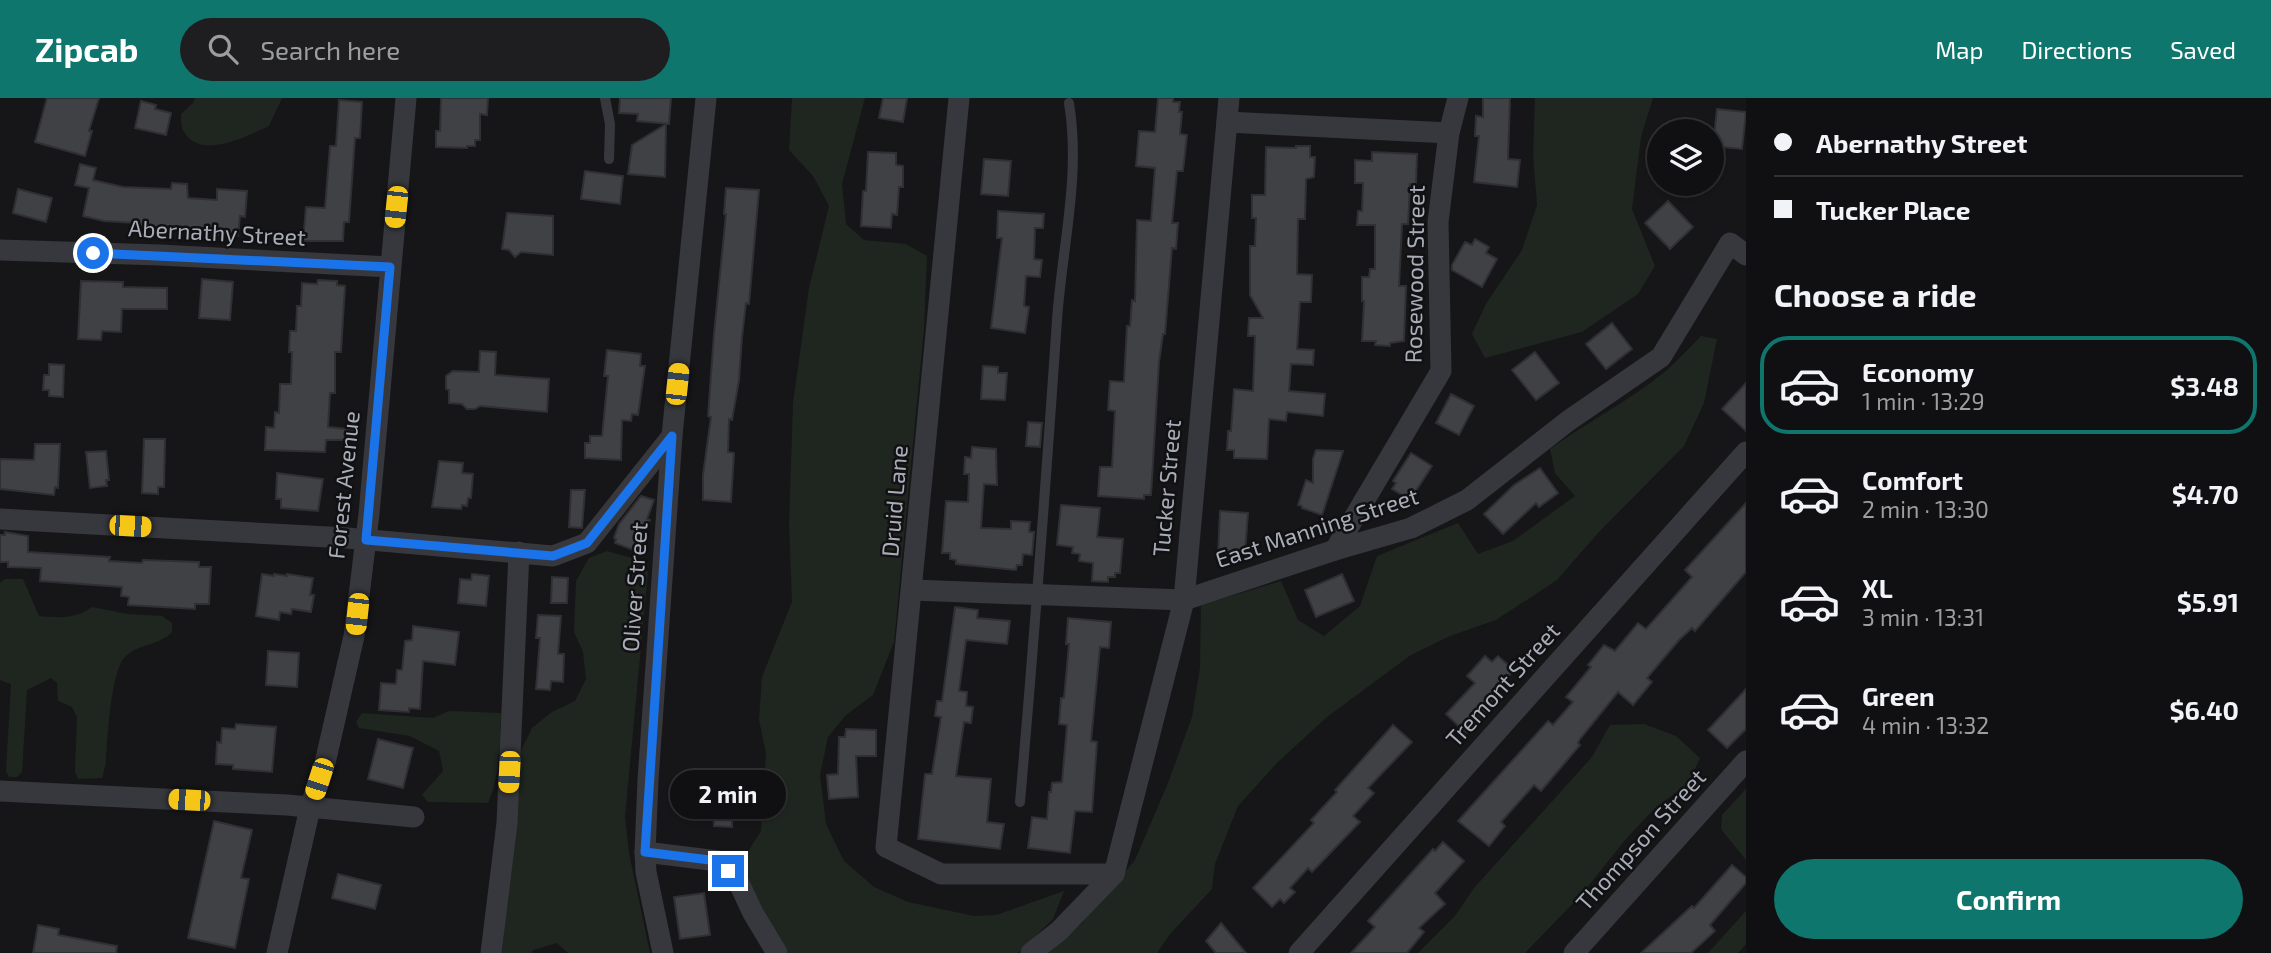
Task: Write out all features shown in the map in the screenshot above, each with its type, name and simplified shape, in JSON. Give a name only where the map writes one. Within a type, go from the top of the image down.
[{"type":"street","name":"Forest Avenue","points":[[277,953],[310,808],[325,763],[355,636],[406,98]]},
{"type":"street","name":"Oliver Street","points":[[663,953],[646,872],[645,852],[672,436],[706,98]]},
{"type":"street","name":"Druid Lane","points":[[960,98],[886,847],[941,874],[1114,874]]},
{"type":"street","name":"Tucker Street","points":[[1114,874],[1184,600],[1229,98]]},
{"type":"street","name":"Rosewood Street","points":[[1335,550],[1441,371],[1438,222],[1449,133],[1458,98]]},
{"type":"street","points":[[1227,122],[1449,133]]},
{"type":"street","name":"East Manning Street","points":[[912,590],[1184,600],[1411,528],[1467,500],[1568,421],[1661,357],[1730,243],[1745,248]]},
{"type":"street","name":"Abernathy Street","points":[[0,250],[390,267]]},
{"type":"street","points":[[0,519],[366,540],[553,556],[587,543],[672,436]]},
{"type":"street","name":"Tremont Street","points":[[1299,953],[1746,452]]},
{"type":"street","points":[[491,953],[507,823],[520,552]]},
{"type":"street","name":"Thompson Street","points":[[1574,953],[1746,761]]},
{"type":"street","points":[[0,791],[310,808],[414,817]]},
{"type":"street","points":[[645,852],[718,861],[738,881],[777,953]]},
{"type":"street","points":[[1031,953],[1059,931],[1114,874]]},
{"type":"lane","points":[[605,98],[610,124],[609,159]]},
{"type":"lane","points":[[1020,802],[1038,594],[1057,316],[1072,186],[1074,142],[1069,103]]},
{"type":"shaded area","points":[[195,98],[282,98],[269,126],[224,144],[211,145],[190,139],[182,128],[181,114]]},
{"type":"shaded area","points":[[792,98],[865,98],[842,184],[846,224],[864,240],[906,244],[927,256],[924,329],[894,642],[873,695],[846,715],[828,737],[820,775],[826,824],[844,861],[874,887],[908,902],[974,916],[996,915],[1064,891],[1053,919],[1018,953],[788,953],[777,938],[740,864],[761,831],[766,753],[759,720],[762,677],[792,602],[789,523],[793,403],[809,288],[829,206],[813,176],[789,150]]},
{"type":"shaded area","points":[[1535,98],[1653,98],[1641,137],[1632,209],[1655,266],[1638,294],[1582,332],[1485,358],[1472,334],[1486,304],[1522,250],[1537,205],[1533,155]]},
{"type":"shaded area","points":[[1701,336],[1717,339],[1704,403],[1684,446],[1598,533],[1557,580],[1496,620],[1450,636],[1411,655],[1327,717],[1278,762],[1238,806],[1215,864],[1212,889],[1170,934],[1157,953],[1048,953],[1082,923],[1135,860],[1168,783],[1192,717],[1200,668],[1201,605],[1281,581],[1298,620],[1324,636],[1360,606],[1377,556],[1458,523],[1478,554],[1513,541],[1575,496],[1555,473],[1550,449],[1649,384]]},
{"type":"shaded area","points":[[607,551],[639,560],[648,572],[625,817],[629,853],[650,953],[568,953],[557,943],[531,953],[502,953],[520,753],[532,728],[552,712],[575,701],[586,679],[583,652],[574,632],[576,581],[589,558]]},
{"type":"shaded area","points":[[5,579],[23,579],[39,616],[67,617],[92,607],[128,614],[162,616],[172,623],[172,632],[167,637],[136,649],[120,664],[113,691],[102,778],[78,779],[75,772],[77,717],[72,707],[58,701],[57,683],[51,678],[27,690],[22,772],[17,777],[9,777],[6,771],[11,684],[0,680],[0,583]]},
{"type":"shaded area","points":[[449,711],[501,713],[497,771],[488,803],[428,802],[422,795],[443,771],[439,751],[410,736],[359,728],[356,722],[362,713],[433,718]]},
{"type":"shaded area","points":[[1644,724],[1676,736],[1700,758],[1688,784],[1655,808],[1625,840],[1583,893],[1525,953],[1418,953],[1455,916],[1474,888],[1592,757],[1610,725]]},
{"type":"shaded area","points":[[1746,789],[1746,860],[1721,829],[1722,815]]},
{"type":"shaded area","points":[[1746,911],[1746,944],[1738,953],[1708,953]]},
{"type":"building","points":[[47,98],[99,98],[85,156],[35,142]]},
{"type":"building","points":[[441,98],[488,98],[487,115],[480,114],[480,140],[475,140],[475,146],[436,147],[436,131],[440,131]]},
{"type":"building","points":[[620,98],[671,98],[669,124],[637,121],[638,114],[619,113]]},
{"type":"building","points":[[883,98],[907,98],[903,122],[879,118]]},
{"type":"building","points":[[1158,98],[1173,98],[1173,102],[1180,102],[1180,134],[1187,135],[1183,171],[1177,171],[1172,223],[1178,223],[1176,249],[1172,248],[1165,334],[1159,362],[1151,495],[1144,495],[1144,499],[1098,496],[1100,467],[1112,467],[1115,411],[1108,410],[1110,381],[1124,382],[1127,326],[1130,326],[1132,300],[1135,301],[1137,220],[1151,221],[1155,168],[1136,166],[1139,131],[1155,132]]},
{"type":"building","points":[[1483,98],[1510,98],[1508,159],[1520,160],[1517,187],[1474,182],[1479,136],[1475,136],[1476,116],[1483,117]]},
{"type":"building","points":[[339,100],[362,102],[360,138],[355,138],[349,222],[344,222],[343,241],[303,241],[306,207],[325,208],[330,146],[336,146]]},
{"type":"building","points":[[141,101],[156,105],[155,109],[171,113],[166,135],[135,128]]},
{"type":"building","points":[[1717,109],[1746,112],[1742,149],[1724,147],[1724,119],[1716,119]]},
{"type":"building","points":[[666,124],[665,177],[628,174],[632,145]]},
{"type":"building","points":[[1310,146],[1310,157],[1315,157],[1314,177],[1306,179],[1305,219],[1298,219],[1297,274],[1312,275],[1311,302],[1300,302],[1297,349],[1314,350],[1313,365],[1291,364],[1289,391],[1325,394],[1323,416],[1287,412],[1286,421],[1269,419],[1267,459],[1234,458],[1234,450],[1227,450],[1234,389],[1253,391],[1255,336],[1248,336],[1249,318],[1263,318],[1250,295],[1250,246],[1255,246],[1256,218],[1252,218],[1252,195],[1265,195],[1266,147]]},
{"type":"building","points":[[868,152],[896,153],[896,165],[903,166],[903,187],[899,187],[897,215],[892,214],[891,228],[861,226]]},
{"type":"building","points":[[1372,152],[1417,154],[1416,184],[1410,184],[1408,224],[1402,224],[1399,286],[1406,286],[1404,341],[1390,343],[1390,346],[1375,345],[1376,341],[1362,341],[1362,277],[1369,277],[1370,269],[1375,269],[1375,225],[1357,225],[1358,211],[1362,211],[1363,183],[1355,183],[1355,160],[1372,161]]},
{"type":"building","points":[[984,159],[1011,161],[1008,196],[981,194]]},
{"type":"building","points":[[80,164],[96,168],[93,180],[123,187],[171,189],[172,183],[187,184],[188,198],[217,200],[217,189],[247,191],[245,217],[240,216],[238,236],[212,235],[213,231],[136,226],[136,223],[104,221],[83,216],[89,188],[75,185]]},
{"type":"building","points":[[585,171],[623,176],[620,204],[581,199]]},
{"type":"building","points":[[726,188],[759,190],[749,304],[746,303],[739,380],[732,420],[729,419],[728,452],[734,453],[731,502],[703,500]]},
{"type":"building","points":[[18,189],[52,198],[46,222],[13,213]]},
{"type":"building","points":[[1668,201],[1693,227],[1670,249],[1645,223]]},
{"type":"building","points":[[998,211],[1044,214],[1043,228],[1035,228],[1034,259],[1042,260],[1040,277],[1026,276],[1024,306],[1029,307],[1025,333],[991,328],[1002,238],[997,238]]},
{"type":"building","points":[[507,213],[553,216],[553,255],[521,252],[515,257],[509,250],[502,249]]},
{"type":"building","points":[[1475,239],[1489,247],[1486,253],[1497,259],[1482,287],[1452,270],[1452,265],[1465,242],[1472,245]]},
{"type":"building","points":[[202,279],[233,282],[230,320],[199,318]]},
{"type":"building","points":[[318,280],[337,281],[337,285],[345,286],[341,352],[335,352],[335,393],[330,393],[328,427],[356,430],[356,440],[326,440],[325,452],[265,450],[266,427],[274,428],[275,412],[279,413],[280,384],[291,384],[290,331],[296,331],[297,306],[301,306],[302,283],[317,284]]},
{"type":"building","points":[[81,281],[123,282],[123,287],[167,288],[167,309],[122,309],[121,332],[102,331],[101,340],[78,339]]},
{"type":"building","points":[[1612,323],[1632,349],[1606,369],[1586,344]]},
{"type":"building","points":[[607,350],[641,354],[640,366],[645,366],[638,415],[632,414],[631,421],[622,420],[621,460],[585,458],[585,443],[590,443],[590,436],[602,436],[608,376],[604,376]]},
{"type":"building","points":[[480,351],[496,352],[495,375],[549,379],[547,412],[480,406],[467,409],[462,404],[449,403],[446,376],[453,371],[479,372]]},
{"type":"building","points":[[1535,352],[1559,383],[1536,400],[1512,370]]},
{"type":"building","points":[[49,364],[64,365],[63,397],[49,396],[49,390],[43,390],[44,375],[49,375]]},
{"type":"building","points":[[983,366],[998,367],[998,373],[1007,373],[1005,400],[981,399]]},
{"type":"building","points":[[1746,383],[1746,431],[1722,409]]},
{"type":"building","points":[[1451,394],[1474,406],[1459,435],[1436,423]]},
{"type":"building","points":[[1028,422],[1042,423],[1040,447],[1026,446]]},
{"type":"building","points":[[144,439],[165,439],[164,487],[158,487],[158,494],[142,493]]},
{"type":"building","points":[[35,444],[60,444],[58,488],[55,487],[54,495],[0,489],[0,459],[34,460]]},
{"type":"building","points":[[972,447],[996,449],[997,485],[984,484],[981,528],[1011,529],[1011,521],[1030,522],[1029,532],[1034,532],[1032,555],[1023,554],[1022,565],[1017,565],[1016,570],[956,564],[956,560],[950,559],[950,553],[942,553],[946,501],[968,502],[969,474],[964,474],[965,457],[971,458]]},
{"type":"building","points":[[1316,450],[1343,451],[1322,515],[1298,505],[1306,480],[1313,483],[1313,459]]},
{"type":"building","points":[[106,451],[109,480],[106,480],[107,486],[90,488],[86,452]]},
{"type":"building","points":[[1411,453],[1432,466],[1410,500],[1392,489],[1396,483],[1393,481]]},
{"type":"building","points":[[439,461],[463,463],[462,473],[473,474],[471,498],[468,498],[467,506],[462,505],[461,509],[432,507]]},
{"type":"building","points":[[1540,468],[1558,493],[1539,507],[1536,503],[1503,534],[1484,514],[1514,485]]},
{"type":"building","points":[[277,473],[323,479],[318,511],[281,508],[281,499],[276,499]]},
{"type":"building","points":[[571,490],[585,490],[582,528],[569,527]]},
{"type":"building","points":[[641,496],[654,500],[647,519],[650,520],[636,551],[615,543],[614,538],[619,524]]},
{"type":"building","points":[[1746,503],[1746,572],[1695,631],[1692,628],[1679,640],[1647,678],[1652,682],[1633,705],[1618,692],[1580,739],[1580,745],[1541,791],[1534,785],[1501,822],[1505,826],[1489,846],[1458,821],[1548,721],[1553,725],[1573,702],[1566,697],[1591,667],[1588,665],[1604,645],[1615,651],[1638,623],[1646,629],[1692,577],[1685,570]]},
{"type":"building","points":[[1061,505],[1100,508],[1097,537],[1123,539],[1120,573],[1115,573],[1115,577],[1108,577],[1108,582],[1092,581],[1093,563],[1079,561],[1080,554],[1072,553],[1073,547],[1057,545]]},
{"type":"building","points":[[1220,511],[1248,513],[1245,552],[1241,551],[1241,557],[1218,555]]},
{"type":"building","points":[[5,532],[28,536],[28,552],[110,557],[109,561],[142,563],[143,560],[199,562],[199,567],[211,567],[209,604],[195,604],[195,609],[128,605],[129,597],[121,596],[122,587],[40,581],[41,568],[8,567],[8,562],[0,562],[0,535],[5,535]]},
{"type":"building","points":[[262,574],[313,578],[311,612],[292,609],[291,614],[280,612],[279,620],[256,616]]},
{"type":"building","points":[[472,574],[489,576],[486,606],[458,603],[460,579],[471,580]]},
{"type":"building","points":[[1342,574],[1354,601],[1316,617],[1305,590]]},
{"type":"building","points":[[552,577],[568,578],[567,603],[551,603]]},
{"type":"building","points":[[955,607],[978,610],[977,618],[1010,621],[1007,644],[966,640],[959,691],[967,692],[966,706],[973,707],[971,723],[964,722],[956,776],[991,779],[987,822],[1004,824],[1000,849],[918,839],[925,774],[932,774],[941,717],[935,716],[937,701],[942,701]]},
{"type":"building","points":[[538,615],[561,616],[558,654],[564,654],[563,682],[551,681],[550,690],[536,689],[540,638],[536,638]]},
{"type":"building","points":[[1068,618],[1111,622],[1109,648],[1100,647],[1091,741],[1097,742],[1092,812],[1075,811],[1070,853],[1028,848],[1032,817],[1047,819],[1052,783],[1062,782],[1067,725],[1059,724],[1069,644],[1066,644]]},
{"type":"building","points":[[413,626],[459,632],[455,665],[423,661],[420,709],[409,708],[409,712],[379,710],[381,683],[396,684],[397,670],[402,670],[405,641],[412,640]]},
{"type":"building","points":[[268,651],[299,653],[297,687],[266,685]]},
{"type":"building","points":[[1485,656],[1492,662],[1498,656],[1514,670],[1488,698],[1494,704],[1466,733],[1446,714],[1475,683],[1467,676]]},
{"type":"building","points":[[1746,689],[1746,729],[1727,748],[1708,730]]},
{"type":"building","points":[[236,724],[276,727],[272,772],[233,769],[233,765],[216,764],[217,742],[221,743],[222,728],[235,729]]},
{"type":"building","points":[[1393,725],[1412,742],[1368,788],[1374,793],[1353,816],[1360,822],[1312,872],[1308,868],[1290,888],[1295,892],[1284,903],[1280,899],[1272,907],[1253,888],[1314,823],[1311,820],[1337,792],[1335,790]]},
{"type":"building","points":[[846,729],[876,730],[876,756],[856,756],[858,797],[829,799],[827,775],[838,774],[839,737],[845,737]]},
{"type":"building","points":[[378,739],[413,748],[403,788],[368,779]]},
{"type":"building","points":[[709,795],[732,796],[732,827],[714,826],[714,818],[708,817]]},
{"type":"building","points":[[214,821],[252,830],[241,878],[249,879],[235,948],[188,938]]},
{"type":"building","points":[[1443,842],[1464,861],[1435,893],[1445,904],[1419,928],[1424,932],[1407,953],[1351,953],[1375,927],[1368,921],[1433,849],[1435,851]]},
{"type":"building","points":[[1732,865],[1746,877],[1746,883],[1710,925],[1715,931],[1691,953],[1641,953],[1692,906],[1694,908]]},
{"type":"building","points":[[338,874],[381,885],[375,909],[332,898]]},
{"type":"building","points":[[704,893],[710,935],[680,939],[674,897]]},
{"type":"building","points":[[1221,923],[1246,953],[1216,953],[1206,941]]},
{"type":"building","points":[[38,925],[59,929],[58,935],[117,946],[116,953],[33,953]]},
{"type":"route","points":[[93,253],[390,267],[366,540],[553,556],[587,543],[672,436],[645,852],[718,861],[728,871]]}]
